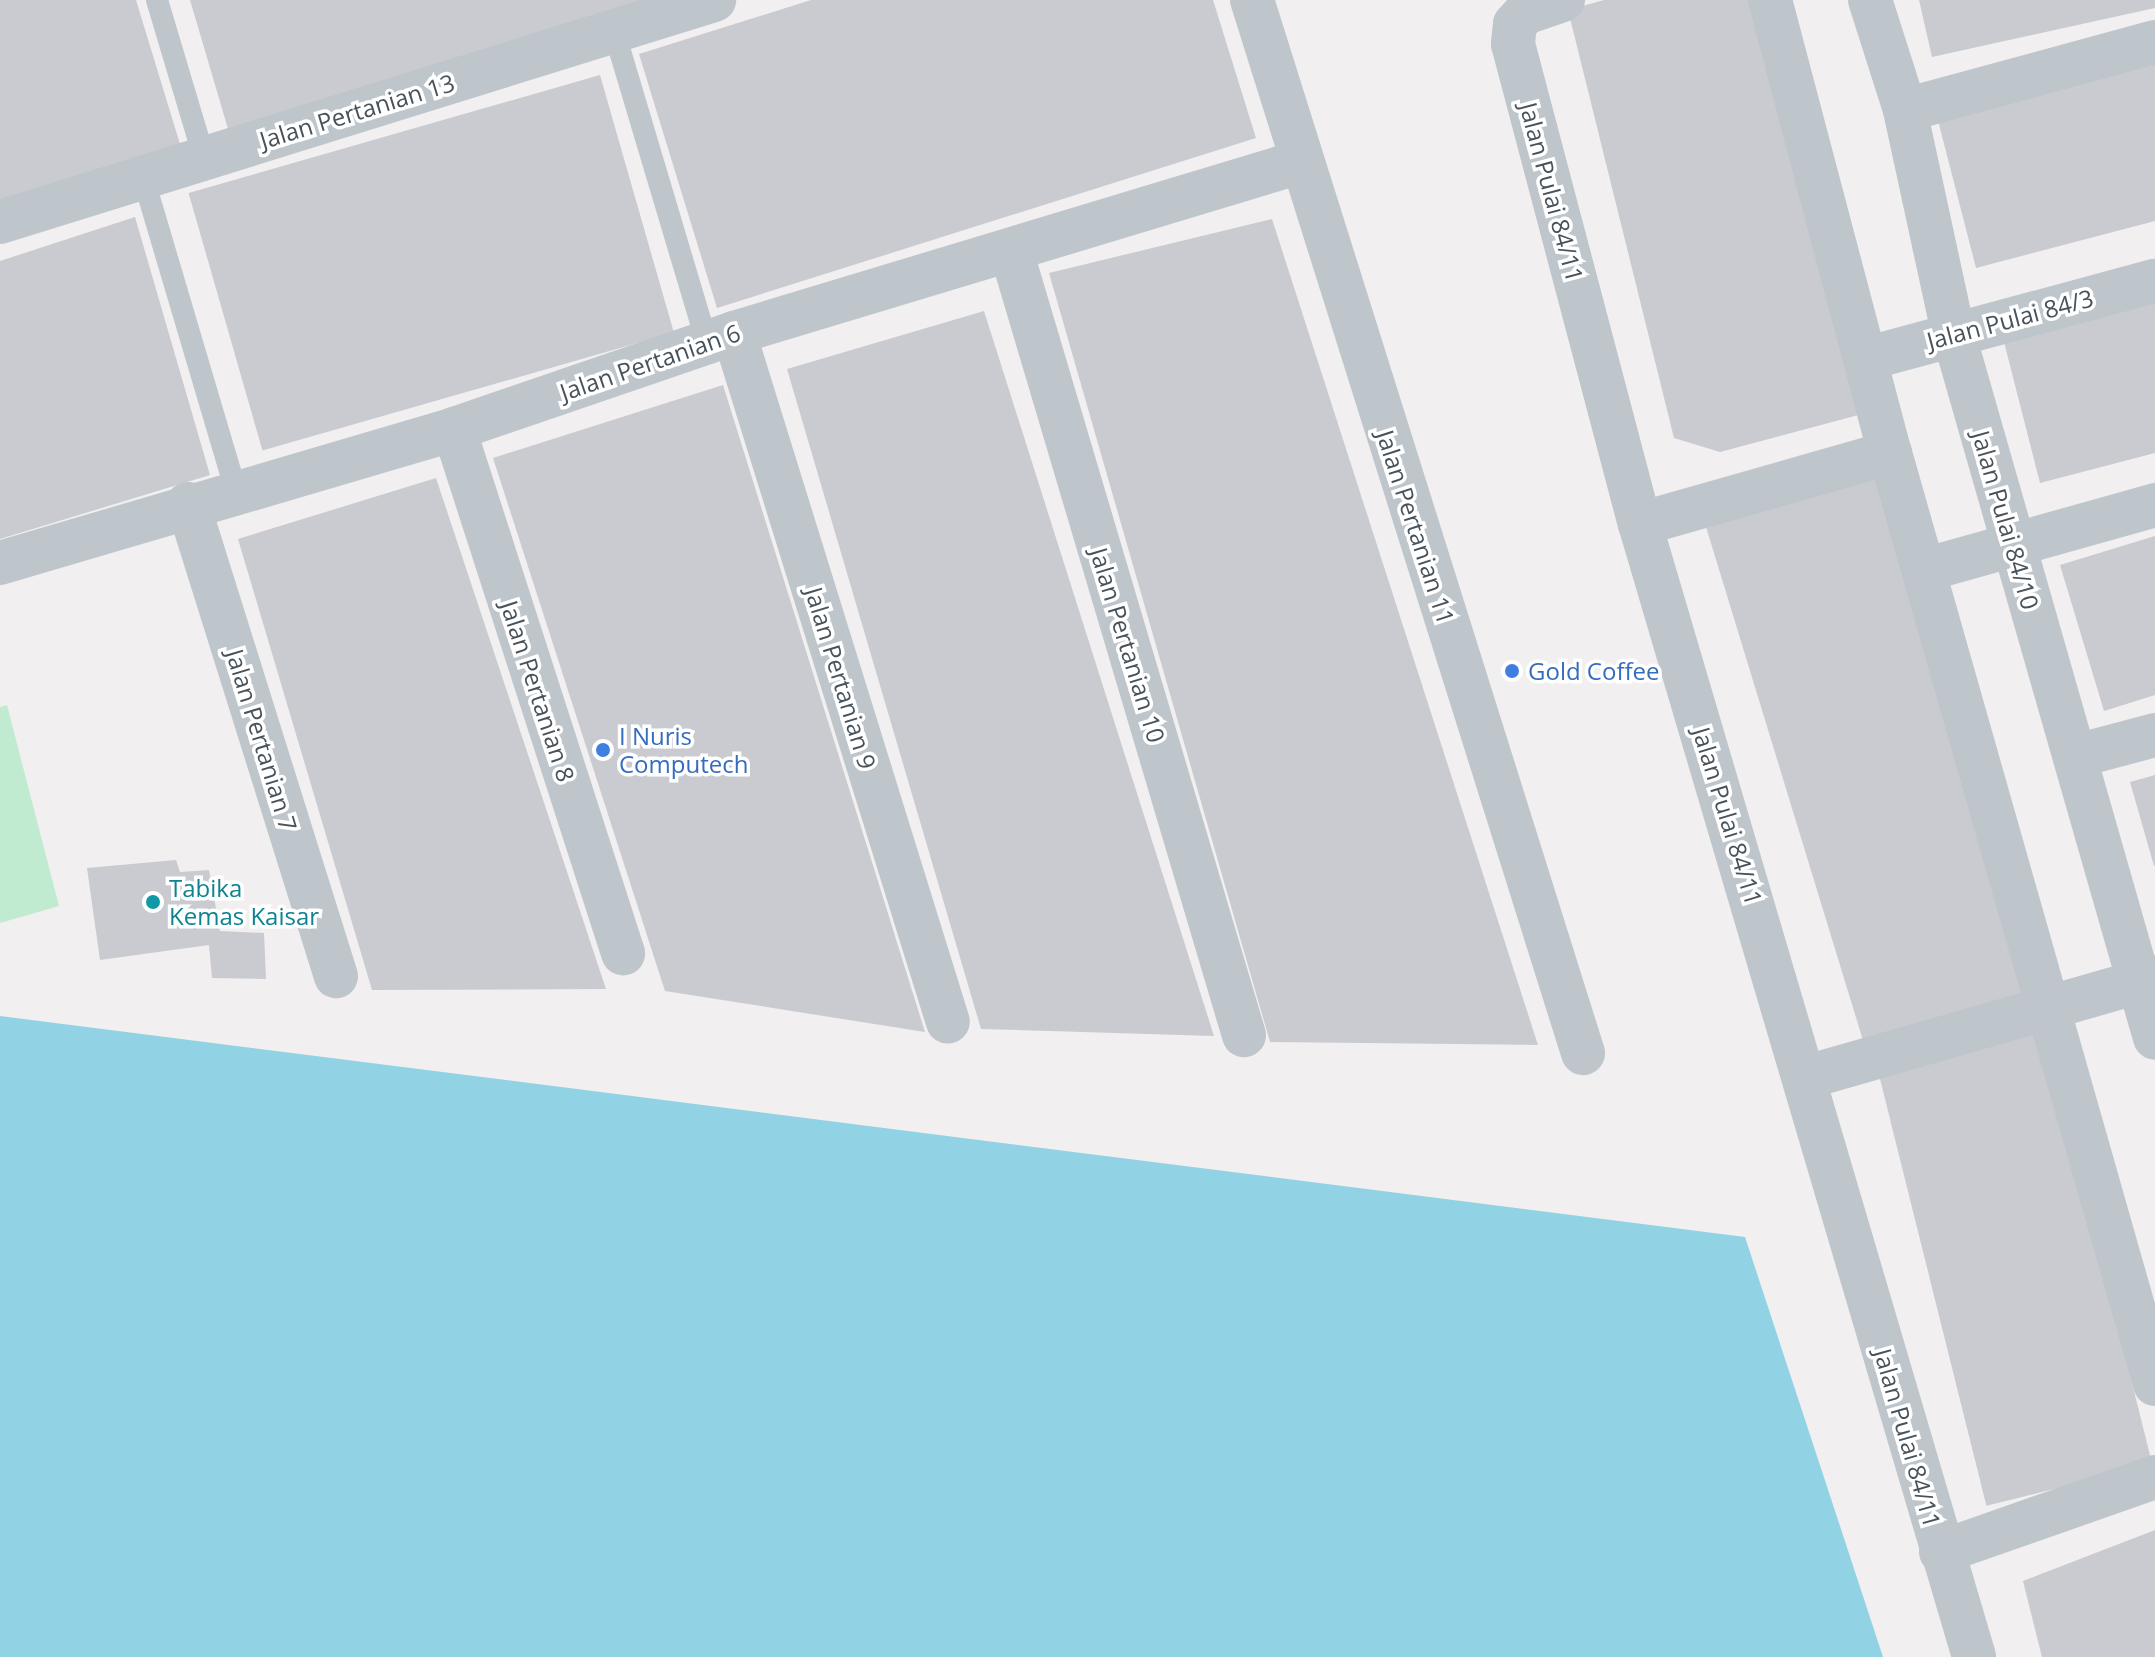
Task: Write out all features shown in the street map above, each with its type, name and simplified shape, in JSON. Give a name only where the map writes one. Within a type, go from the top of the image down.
[{"type":"street","name":"Jalan Pertanian 13","points":[[0,222],[714,0]]},
{"type":"street","name":"Jalan Pertanian 11","points":[[1252,0],[1300,162],[1583,1053]]},
{"type":"street","name":"Jalan Pulai 84/11","points":[[1563,0],[1525,13],[1515,24],[1513,44],[1640,524],[1807,1077],[1941,1552],[1974,1657]]},
{"type":"street","points":[[1770,0],[1890,453],[2051,1008],[2155,1384]]},
{"type":"street","name":"Jalan Pulai 84/10","points":[[1870,0],[1905,110],[1953,332],[2012,544],[2146,980],[2155,1038]]},
{"type":"street","points":[[1905,110],[2155,42]]},
{"type":"street","name":"Jalan Pertanian 6","points":[[0,563],[188,504],[454,429],[721,337],[1012,254],[1300,162]]},
{"type":"street","name":"Jalan Pertanian 10","points":[[1012,254],[1244,1035]]},
{"type":"street","name":"Jalan Pulai 84/3","points":[[1865,359],[1953,332],[2155,281]]},
{"type":"street","name":"Jalan Pertanian 9","points":[[721,337],[948,1022]]},
{"type":"street","name":"Jalan Pertanian 8","points":[[454,429],[623,953]]},
{"type":"street","points":[[1640,524],[1890,453]]},
{"type":"street","name":"Jalan Pertanian 7","points":[[188,504],[336,976]]},
{"type":"street","points":[[1924,570],[2155,505]]},
{"type":"street","points":[[2076,756],[2155,735]]},
{"type":"street","points":[[1807,1077],[2146,980]]},
{"type":"street","points":[[1941,1552],[2155,1477]]},
{"type":"lane","points":[[157,0],[204,158]]},
{"type":"lane","points":[[614,31],[721,337]]},
{"type":"lane","points":[[143,177],[236,491]]},
{"type":"green space","points":[[7,705],[59,906],[0,923],[0,707]]},
{"type":"water","points":[[0,1016],[1745,1237],[1883,1657],[0,1657]]},
{"type":"building","points":[[0,0],[136,0],[183,154],[0,208]]},
{"type":"building","points":[[190,0],[692,0],[231,139]]},
{"type":"building","points":[[811,0],[1213,0],[1256,138],[717,308],[639,54]]},
{"type":"building","points":[[1604,0],[1749,0],[1866,413],[1720,452],[1674,438],[1568,10]]},
{"type":"building","points":[[1919,0],[2155,0],[2155,8],[1932,57]]},
{"type":"building","points":[[2155,47],[2155,221],[1976,268],[1934,105]]},
{"type":"building","points":[[600,75],[674,333],[262,451],[189,193]]},
{"type":"building","points":[[135,217],[210,475],[0,539],[0,261]]},
{"type":"building","points":[[1272,219],[1538,1045],[1270,1042],[1049,273]]},
{"type":"building","points":[[2155,301],[2155,453],[2040,483],[2004,342]]},
{"type":"building","points":[[984,311],[1214,1036],[981,1029],[787,369]]},
{"type":"building","points":[[723,385],[925,1032],[665,991],[493,458]]},
{"type":"building","points":[[1874,471],[2036,1002],[1867,1053],[1705,523]]},
{"type":"building","points":[[436,478],[606,989],[372,990],[238,539]]},
{"type":"building","points":[[2155,536],[2155,695],[2104,711],[2060,565]]},
{"type":"building","points":[[2155,775],[2155,865],[2154,866],[2130,782]]},
{"type":"building","name":"Tabika Kemas Kaisar","points":[[176,860],[180,872],[209,870],[220,931],[264,933],[266,979],[212,978],[209,945],[100,960],[87,868]]},
{"type":"building","points":[[2042,1022],[2152,1464],[1986,1506],[1876,1063]]},
{"type":"building","points":[[2155,1530],[2155,1657],[2042,1657],[2023,1581]]},
{"type":"place","name":"Gold Coffee","points":[[1512,671]]},
{"type":"place","name":"I Nuris Computech","points":[[603,750]]},
{"type":"place","name":"Tabika Kemas Kaisar","points":[[153,902]]}]
